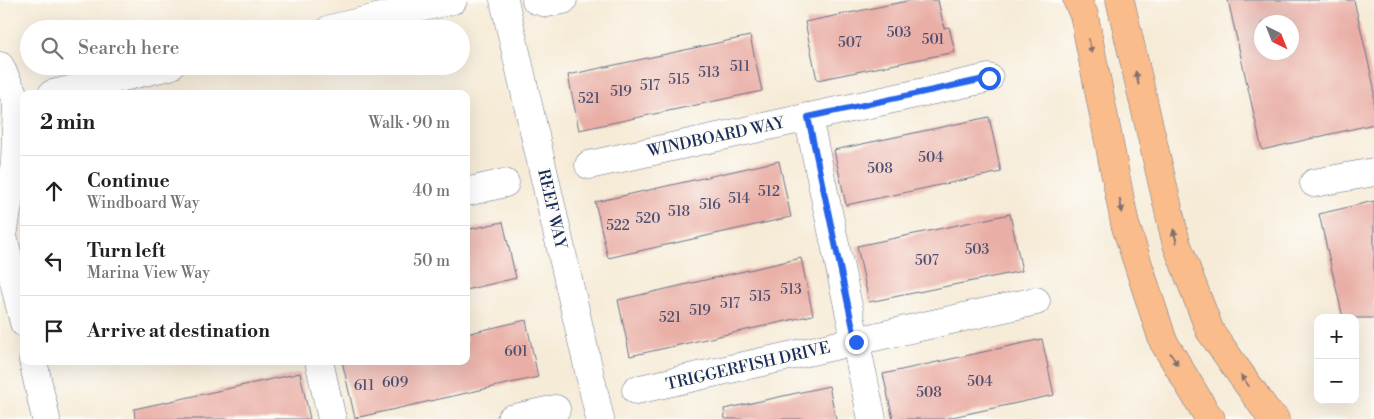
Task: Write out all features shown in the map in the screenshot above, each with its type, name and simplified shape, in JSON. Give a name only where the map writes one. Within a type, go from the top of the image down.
[{"type":"main road","points":[[1077,0],[1084,15],[1125,224],[1163,341],[1211,419]]},
{"type":"main road","points":[[1120,0],[1176,242],[1210,331],[1268,413],[1275,419]]},
{"type":"street","points":[[368,20],[453,0]]},
{"type":"street","name":"REEF WAY","points":[[504,0],[600,419]]},
{"type":"street","points":[[536,0],[547,4],[563,0]]},
{"type":"street","points":[[0,66],[20,101],[15,162],[3,236],[20,306]]},
{"type":"street","points":[[69,90],[132,75]]},
{"type":"street","name":"WINDBOARD WAY","points":[[589,165],[989,78]]},
{"type":"street","points":[[808,117],[872,419]]},
{"type":"street","points":[[1314,183],[1374,172]]},
{"type":"street","points":[[470,191],[505,183]]},
{"type":"street","name":"TRIGGERFISH DRIVE","points":[[636,390],[1036,301]]},
{"type":"street","points":[[34,365],[46,419]]},
{"type":"street","points":[[320,365],[332,419]]},
{"type":"street","points":[[511,419],[556,409]]},
{"type":"building","points":[[912,0],[938,0],[944,28],[949,27],[955,52],[817,80],[805,22]]},
{"type":"building","points":[[1228,0],[1354,0],[1374,87],[1374,124],[1262,150]]},
{"type":"building","points":[[750,36],[762,91],[579,130],[568,75]]},
{"type":"building","points":[[989,117],[1001,172],[846,205],[834,150]]},
{"type":"building","points":[[779,161],[791,217],[608,258],[595,202]]},
{"type":"building","points":[[1374,201],[1374,318],[1359,318],[1359,314],[1342,314],[1319,214]]},
{"type":"building","points":[[1010,214],[1022,271],[869,302],[857,246]]},
{"type":"building","points":[[503,222],[516,278],[470,289],[470,229]]},
{"type":"building","points":[[801,258],[813,315],[630,356],[618,300]]},
{"type":"building","points":[[526,320],[538,377],[355,418],[343,365],[470,365],[470,333]]},
{"type":"building","points":[[1042,339],[1054,395],[943,419],[893,419],[883,374]]},
{"type":"building","points":[[300,373],[310,419],[135,419],[134,409]]},
{"type":"building","points":[[829,386],[836,419],[725,419],[724,409]]},
{"type":"route","points":[[856,342],[808,117],[989,78]]}]
